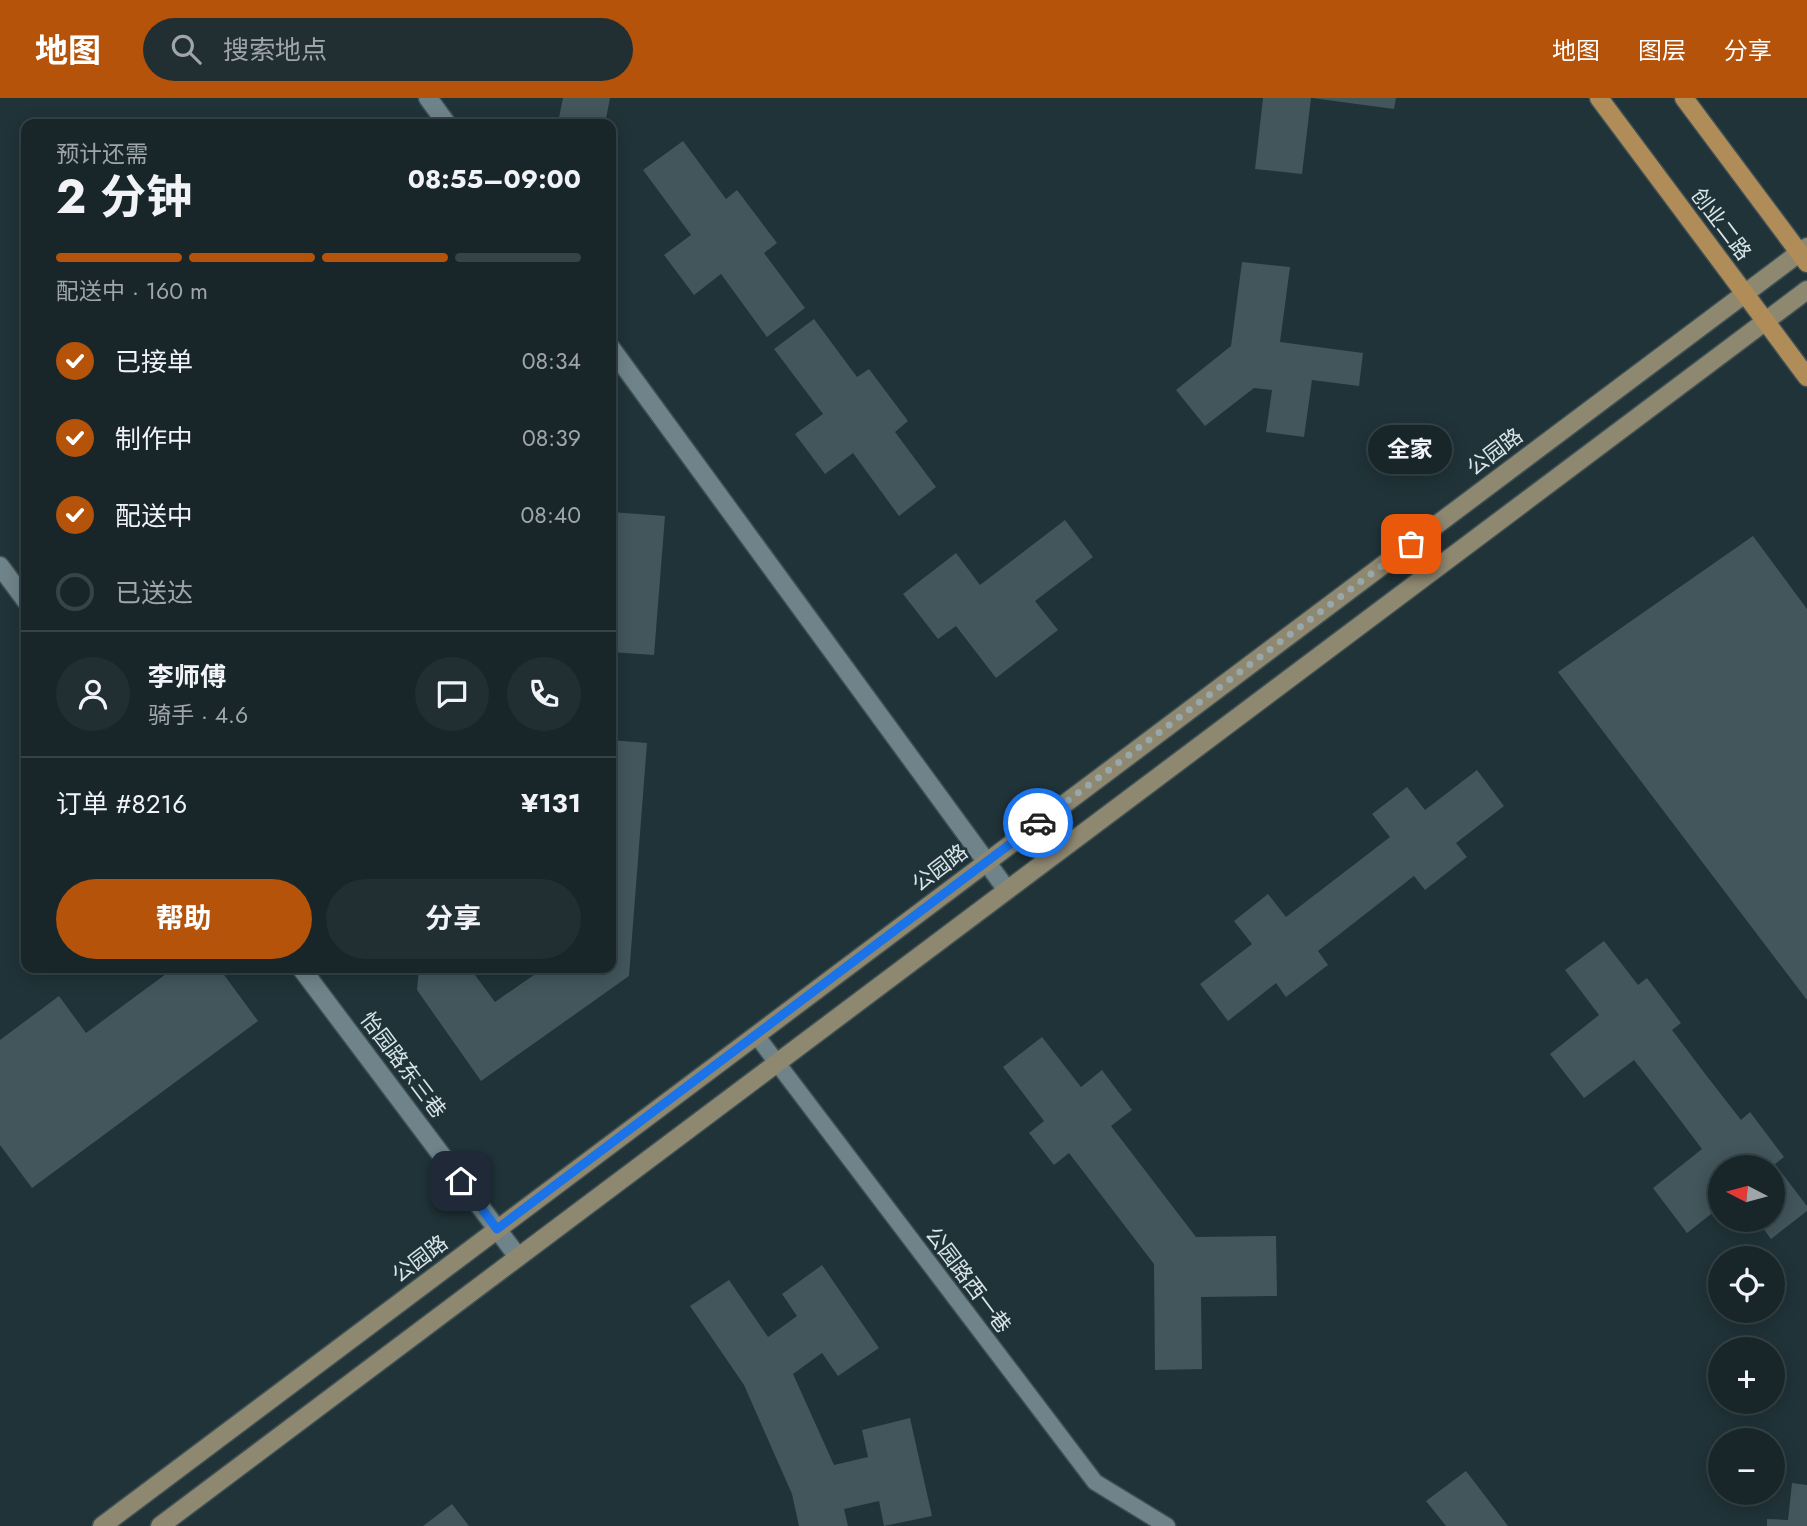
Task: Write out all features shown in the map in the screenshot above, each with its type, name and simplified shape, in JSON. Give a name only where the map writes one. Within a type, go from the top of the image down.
[{"type":"main road","name":"创业二路","points":[[1599,98],[1807,377]]},
{"type":"main road","points":[[1684,98],[1804,255]]},
{"type":"main road","name":"公园路","points":[[102,1526],[1745,294],[1804,255]]},
{"type":"main road","points":[[160,1526],[1807,290]]},
{"type":"street","points":[[428,98],[443,119]]},
{"type":"street","points":[[616,355],[1007,890]]},
{"type":"street","points":[[0,566],[21,594]]},
{"type":"street","name":"怡园路东三巷","points":[[306,973],[518,1257]]},
{"type":"lane","name":"公园路西一巷","points":[[756,1035],[1095,1482],[1167,1526]]},
{"type":"building","points":[[563,98],[610,98],[606,119],[559,119]]},
{"type":"building","points":[[1263,98],[1311,98],[1302,174],[1255,169]]},
{"type":"building","points":[[1312,98],[1396,98],[1394,109]]},
{"type":"building","points":[[683,141],[726,199],[737,190],[777,243],[764,253],[805,308],[767,337],[721,274],[694,295],[664,255],[691,235],[643,170]]},
{"type":"building","points":[[1242,262],[1290,267],[1280,342],[1363,353],[1359,386],[1312,380],[1304,437],[1266,432],[1272,390],[1254,388],[1205,426],[1176,390],[1231,346]]},
{"type":"building","points":[[814,319],[857,377],[869,369],[908,421],[895,432],[936,487],[899,516],[853,453],[825,474],[795,434],[823,414],[774,349]]},
{"type":"building","points":[[616,512],[665,516],[654,655],[616,652]]},
{"type":"building","points":[[1065,520],[1093,557],[1035,601],[1058,630],[996,678],[956,626],[938,639],[903,594],[956,553],[980,585]]},
{"type":"building","points":[[1753,536],[1807,609],[1807,1000],[1558,672]]},
{"type":"building","points":[[616,740],[647,743],[629,976],[481,1081],[417,990],[419,973],[475,973],[495,1002],[537,973],[616,973]]},
{"type":"building","points":[[1477,770],[1504,806],[1456,843],[1467,857],[1425,890],[1414,876],[1318,951],[1328,965],[1286,997],[1276,983],[1228,1021],[1200,984],[1252,944],[1234,921],[1268,894],[1286,917],[1390,837],[1372,814],[1407,787],[1425,810]]},
{"type":"building","points":[[1604,941],[1638,985],[1647,978],[1681,1023],[1672,1030],[1741,1120],[1750,1112],[1782,1155],[1708,1155],[1708,1216],[1687,1233],[1653,1188],[1702,1149],[1668,1104],[1634,1060],[1584,1098],[1550,1054],[1599,1015],[1565,970]]},
{"type":"building","points":[[167,973],[223,973],[258,1021],[32,1188],[0,1145],[0,1040],[59,996],[86,1033]]},
{"type":"building","points":[[1042,1037],[1081,1087],[1102,1070],[1132,1110],[1111,1126],[1196,1237],[1276,1236],[1277,1296],[1201,1297],[1202,1369],[1155,1370],[1154,1264],[1069,1153],[1054,1165],[1029,1133],[1044,1121],[1003,1067]]},
{"type":"building","points":[[1785,1177],[1807,1206],[1807,1211],[1785,1228]]},
{"type":"building","points":[[1766,1232],[1780,1232],[1771,1239]]},
{"type":"building","points":[[822,1265],[879,1348],[838,1376],[822,1353],[793,1374],[834,1465],[868,1457],[862,1430],[910,1418],[932,1516],[884,1526],[879,1501],[844,1509],[848,1526],[799,1526],[792,1494],[744,1385],[690,1306],[729,1280],[768,1337],[797,1316],[782,1294]]},
{"type":"building","points":[[1466,1471],[1508,1526],[1446,1526],[1426,1501]]},
{"type":"building","points":[[1792,1483],[1807,1485],[1807,1526],[1767,1526],[1767,1519],[1788,1520]]},
{"type":"building","points":[[452,1504],[469,1526],[423,1526]]},
{"type":"way so far","points":[[1038,823],[1411,544]]},
{"type":"place","name":"全家","points":[[1411,544]]},
{"type":"route","points":[[461,1181],[497,1229],[1038,823]]}]
